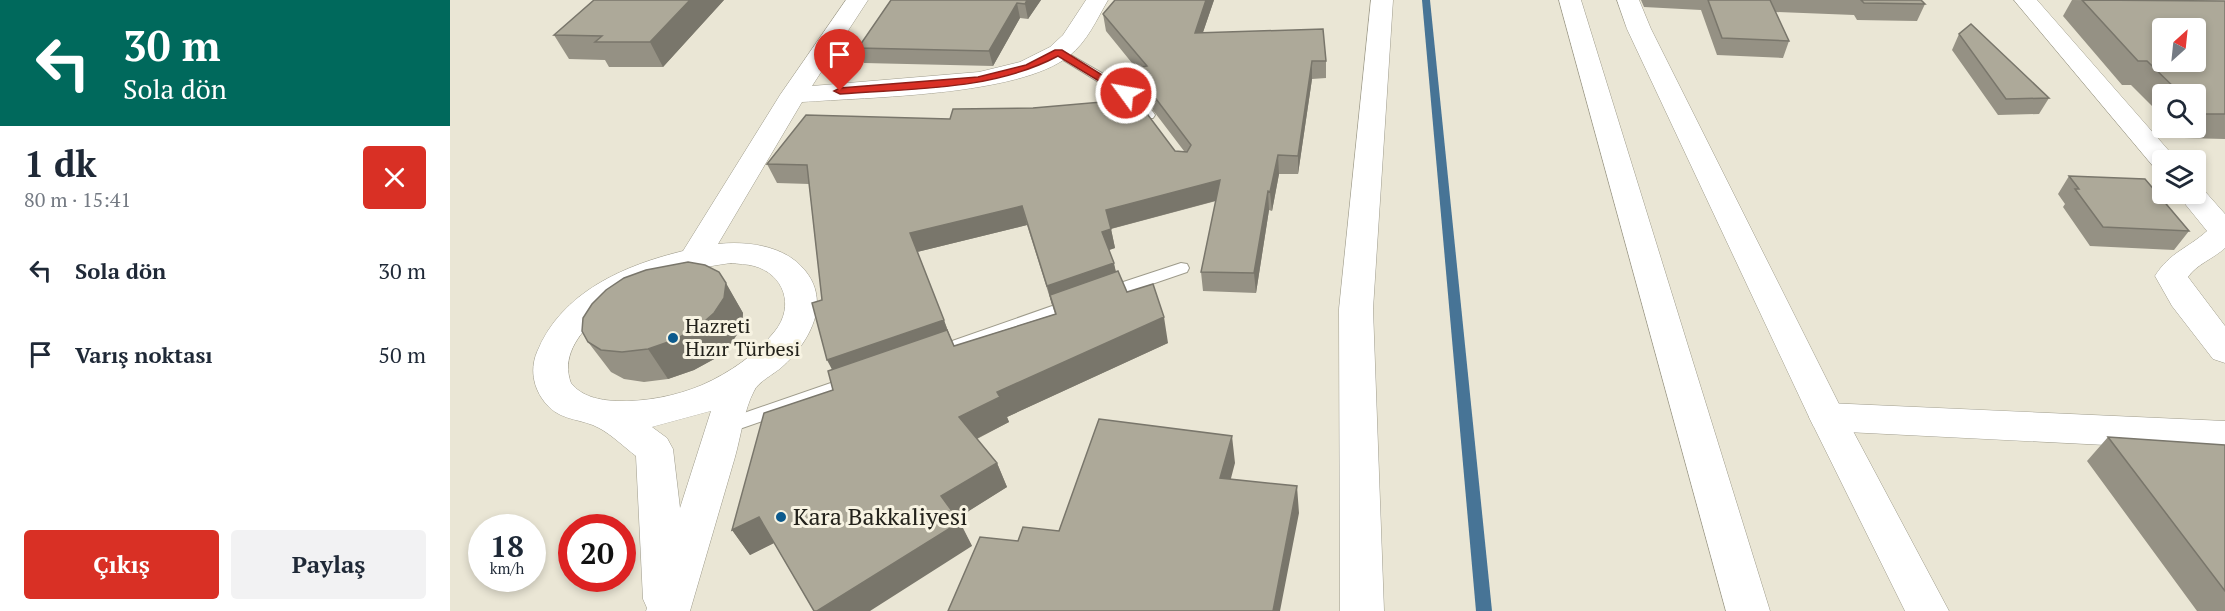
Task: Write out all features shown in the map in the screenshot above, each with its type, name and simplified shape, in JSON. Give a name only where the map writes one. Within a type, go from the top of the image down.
[{"type":"street","points":[[695,257],[793,95],[857,0]]},
{"type":"street","points":[[793,95],[978,80],[1029,67],[1059,52],[1072,40],[1097,0]]},
{"type":"street","points":[[1362,611],[1356,309],[1382,0]]},
{"type":"street","points":[[1570,0],[1748,611]]},
{"type":"street","points":[[1628,0],[1639,29],[1827,417],[1927,611]]},
{"type":"street","points":[[2025,0],[2154,150]]},
{"type":"street","points":[[2200,204],[2224,232],[2202,251],[2183,261],[2171,276],[2184,298],[2225,350]]},
{"type":"street","points":[[731,253],[762,257],[785,267],[800,284],[803,306],[794,331],[772,357],[739,381],[698,401],[653,414],[610,416],[576,407],[555,389],[550,365],[560,337],[584,310],[616,287],[655,268],[695,257],[731,253]]},
{"type":"street","points":[[667,611],[739,381]]},
{"type":"street","points":[[610,416],[654,449],[660,498],[661,554],[667,611]]},
{"type":"street","points":[[1827,417],[2225,436]]},
{"type":"lane","points":[[1059,52],[1126,93],[1143,108],[1157,128]]},
{"type":"lane","points":[[928,356],[1181,268]]},
{"type":"lane","points":[[725,427],[872,375]]},
{"type":"building","points":[[594,0],[690,0],[650,42],[595,42],[602,36],[554,35]]},
{"type":"building","points":[[891,0],[1027,0],[1025,4],[1017,3],[989,51],[858,48]]},
{"type":"building","points":[[1115,0],[1206,0],[1195,33],[1323,29],[1326,61],[1312,61],[1298,156],[1278,155],[1270,192],[1268,191],[1254,273],[1201,272],[1220,180],[1106,210],[1111,229],[1102,232],[1114,263],[1047,286],[1022,206],[910,233],[944,320],[827,360],[812,303],[822,300],[807,165],[767,164],[806,115],[950,119],[953,109],[1033,108],[1136,99],[1175,151],[1187,152],[1191,145],[1144,83],[1136,68],[1147,66],[1103,14]]},
{"type":"building","points":[[1708,0],[1770,0],[1789,41],[1722,38]]},
{"type":"building","points":[[1861,0],[1921,0],[1925,4],[1864,3]]},
{"type":"building","points":[[2082,0],[2225,1],[2225,114],[2206,114],[2206,84],[2171,84],[2158,72],[2206,72],[2206,18],[2152,18],[2152,66],[2147,61],[2138,61]]},
{"type":"building","points":[[1971,24],[2049,98],[2006,99],[1959,34]]},
{"type":"building","points":[[2069,176],[2145,179],[2152,187],[2152,204],[2166,204],[2189,231],[2103,227],[2075,189],[2079,189]]},
{"type":"building","points":[[688,262],[705,265],[719,272],[726,283],[724,298],[714,313],[697,328],[674,340],[648,349],[622,352],[601,350],[588,342],[582,331],[583,318],[592,304],[606,290],[624,278],[646,270]]},
{"type":"building","points":[[1118,271],[1127,292],[1153,284],[1164,317],[997,392],[1000,397],[959,417],[997,463],[941,496],[960,522],[817,611],[814,611],[759,517],[732,530],[764,413],[833,390],[828,371],[947,330],[954,346],[1056,314],[1050,295]]},
{"type":"building","points":[[1099,419],[1232,436],[1220,478],[1297,486],[1273,611],[948,611],[980,537],[1018,541],[1023,527],[1059,531]]},
{"type":"building","points":[[2108,437],[2225,445],[2225,591]]},
{"type":"waterway","points":[[1426,0],[1484,611]]},
{"type":"place","name":"Hazreti Hızır Türbesi","points":[[673,338]]},
{"type":"place","name":"Kara Bakkaliyesi","points":[[781,517]]},
{"type":"route","points":[[840,91],[978,80],[1029,67],[1059,52],[1126,93]]}]
